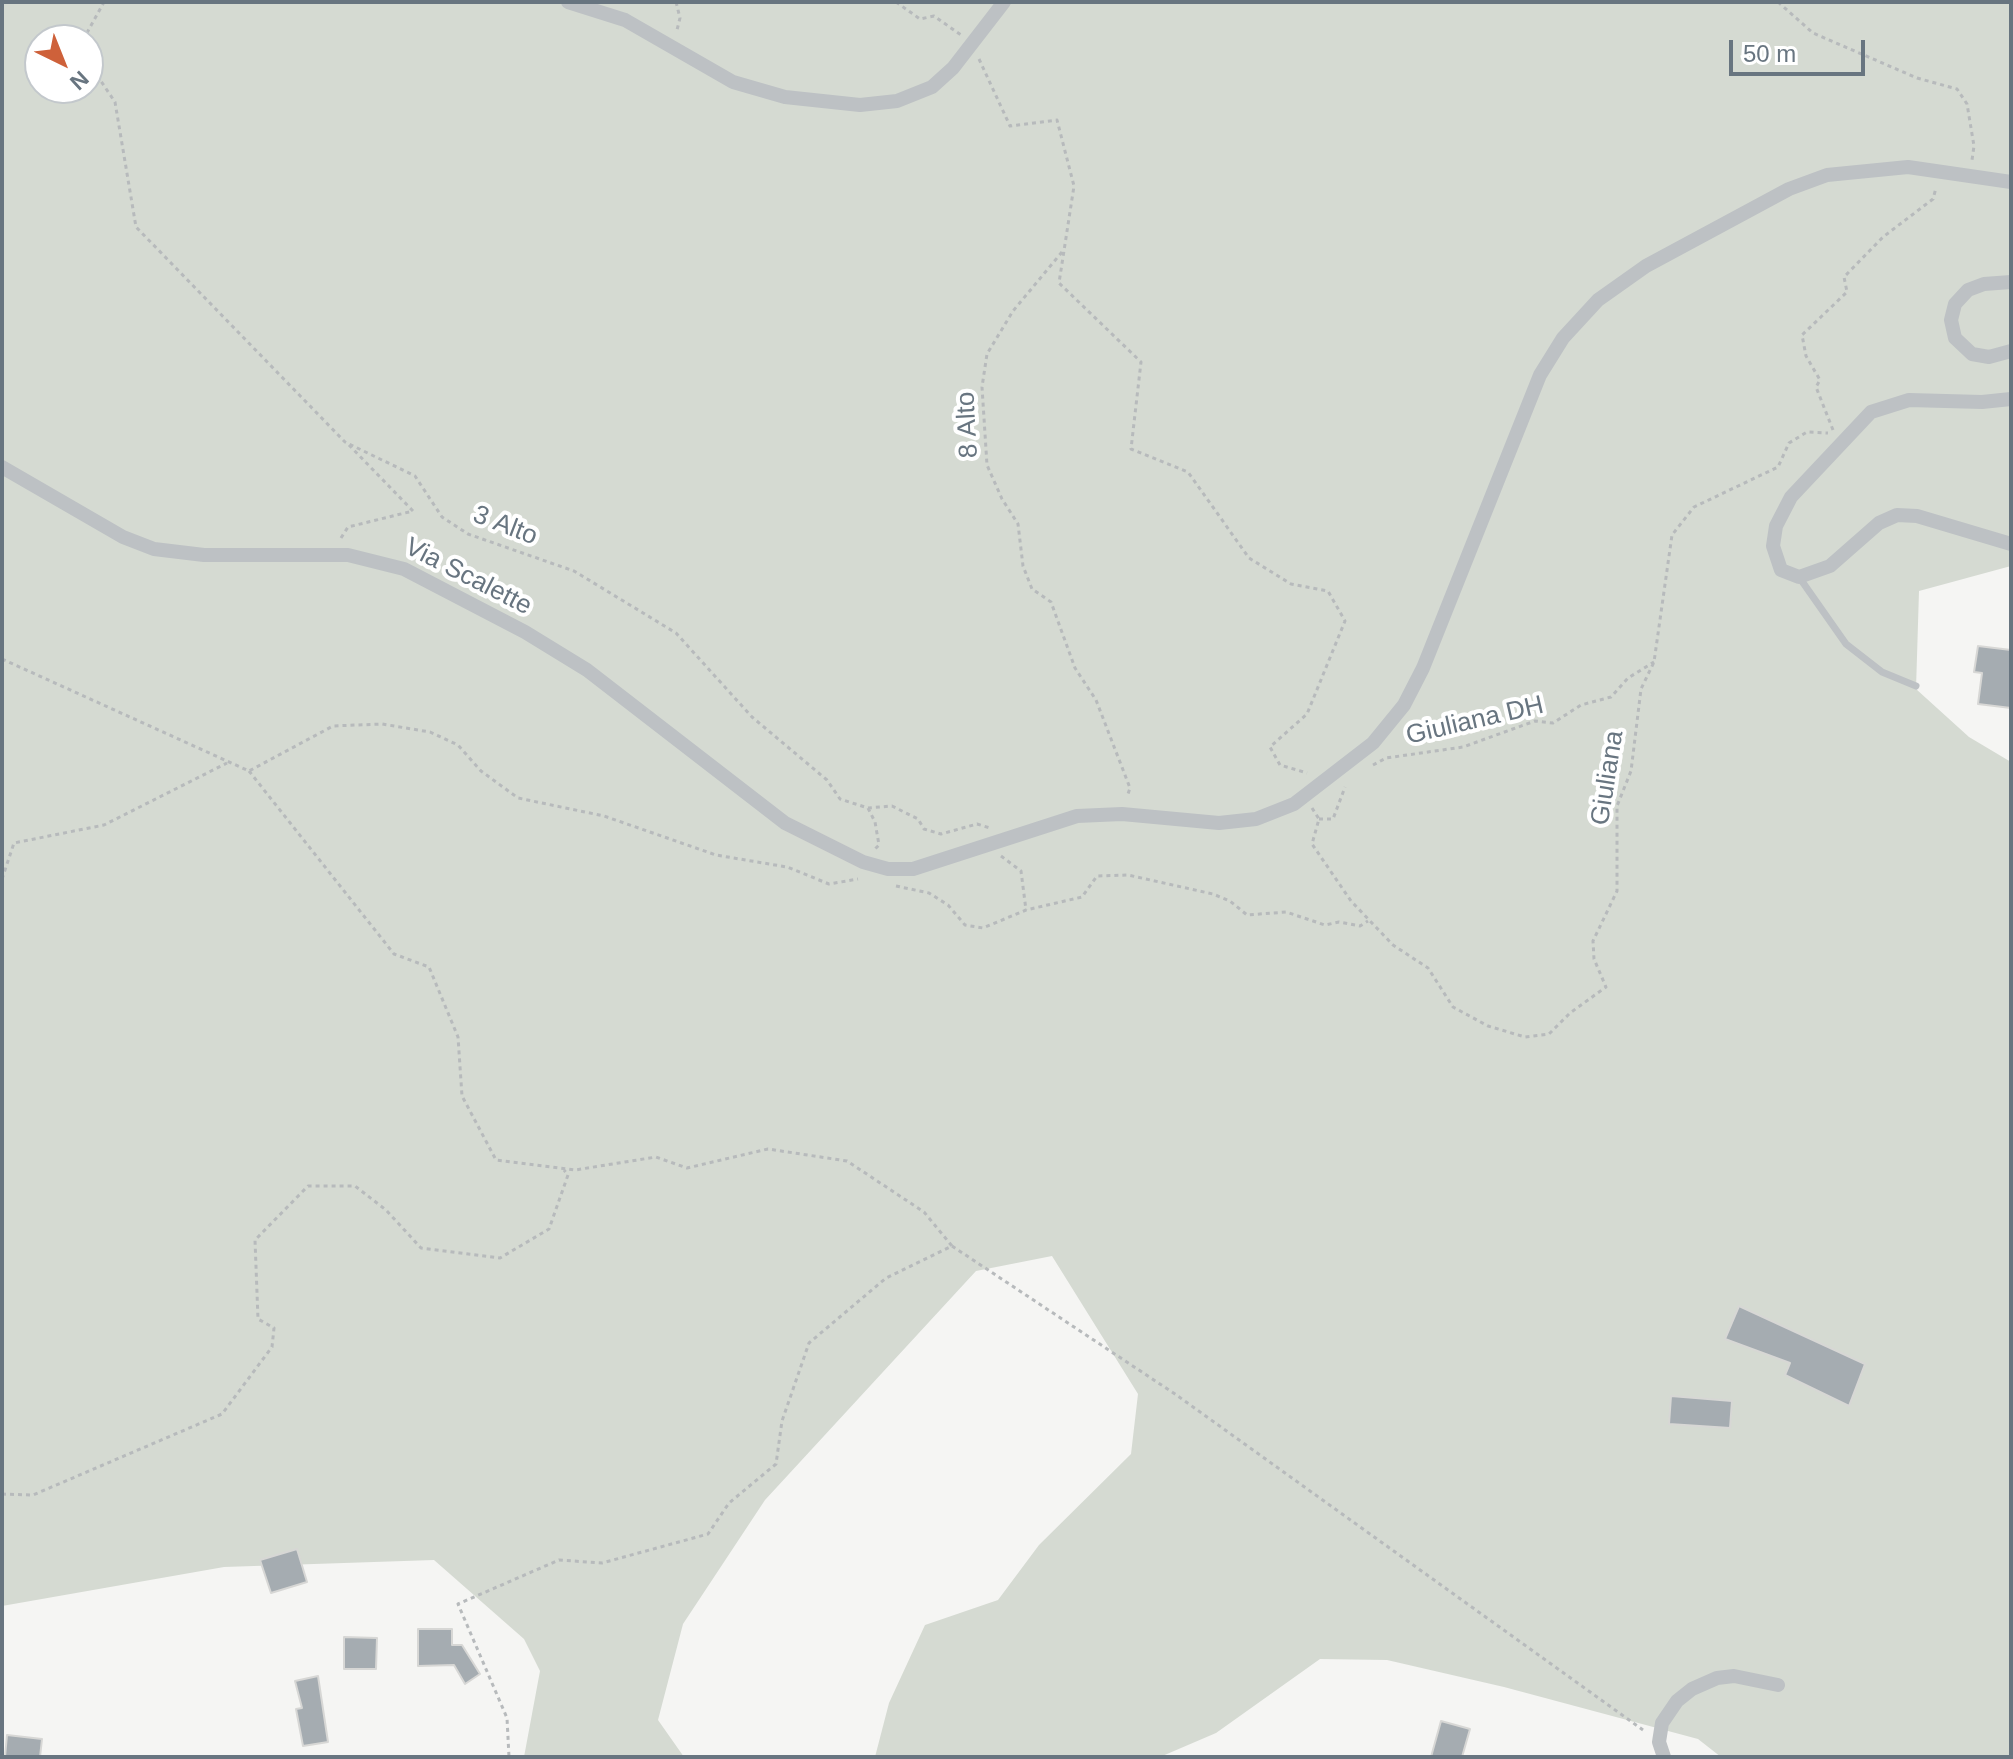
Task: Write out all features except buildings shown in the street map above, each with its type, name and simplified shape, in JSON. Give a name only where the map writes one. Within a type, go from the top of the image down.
[{"type":"street","points":[[568,2],[611,14],[713,74],[750,88],[804,100],[860,105],[888,103],[927,91],[946,76],[1004,2]]},
{"type":"street","name":"Via Scalette","points":[[2,467],[123,537],[154,549],[196,555],[330,554],[366,557],[404,569],[525,632],[627,699],[775,817],[863,862],[888,869],[913,869],[1055,820],[1122,814],[1198,823],[1238,822],[1273,813],[1306,796],[1387,728],[1414,688],[1540,375],[1556,347],[1589,308],[1646,266],[1806,181],[1868,168],[1940,171],[2011,182]]},
{"type":"street","points":[[2011,282],[1984,284],[1968,290],[1955,304],[1951,320],[1955,338],[1972,354],[1989,357],[2011,351]]},
{"type":"street","points":[[2011,399],[1982,402],[1909,400],[1888,404],[1867,415],[1799,488],[1780,516],[1774,533],[1774,559],[1784,573],[1799,577],[1830,566],[1879,523],[1897,515],[1917,516],[2011,544]]},
{"type":"street","points":[[1664,1757],[1659,1742],[1662,1723],[1671,1708],[1701,1684],[1734,1676],[1778,1685]]},
{"type":"lane","points":[[1799,577],[1846,644],[1882,672],[1916,686]]},
{"type":"path","points":[[92,24],[104,2]]},
{"type":"path","points":[[671,48],[680,18],[676,2]]},
{"type":"path","points":[[896,2],[920,19],[934,16],[972,43],[1010,126],[1057,120],[1074,186],[1059,283],[1141,362],[1131,449],[1188,472],[1249,558],[1291,584],[1328,591],[1345,621],[1307,714],[1270,747],[1280,765],[1307,773],[1324,766],[1334,775]]},
{"type":"path","points":[[1778,2],[1813,33],[1917,78],[1957,89],[1967,104],[1972,135],[1970,176]]},
{"type":"path","name":"3 Alto","points":[[104,86],[115,102],[136,227],[345,442],[415,476],[442,517],[468,534],[574,571],[676,633],[752,717],[827,780],[840,799],[868,808],[892,806],[918,819],[924,829],[941,834],[977,824],[990,826],[986,845]]},
{"type":"path","name":"Giuliana","points":[[1368,921],[1393,945],[1428,968],[1453,1007],[1488,1026],[1525,1037],[1549,1034],[1570,1013],[1606,987],[1594,959],[1593,941],[1617,891],[1617,806],[1631,771],[1641,689],[1654,662],[1672,535],[1694,507],[1778,467],[1789,443],[1807,432],[1834,434],[1816,387],[1820,380],[1806,356],[1802,335],[1847,292],[1844,277],[1883,237],[1933,199],[1940,171]]},
{"type":"path","name":"8 Alto","points":[[1064,249],[1013,311],[987,354],[982,387],[987,465],[1018,524],[1023,566],[1032,589],[1051,602],[1075,668],[1090,686],[1125,774],[1130,788],[1122,814]]},
{"type":"path","points":[[330,554],[348,527],[413,511],[345,442]]},
{"type":"path","points":[[2,659],[211,751],[227,763],[249,771],[394,954],[429,967],[458,1037],[462,1096],[496,1160],[575,1170],[656,1157],[687,1168],[768,1149],[847,1161],[924,1212],[952,1246],[1175,1394],[1659,1742]]},
{"type":"path","name":"Giuliana DH","points":[[1367,768],[1386,758],[1463,747],[1535,721],[1553,723],[1581,705],[1611,697],[1628,678],[1654,662]]},
{"type":"path","points":[[249,771],[333,726],[382,724],[430,732],[458,745],[481,771],[518,798],[604,816],[716,855],[787,867],[829,884],[853,878],[865,880]]},
{"type":"path","points":[[2,879],[14,843],[104,825],[227,763]]},
{"type":"path","points":[[1319,819],[1333,819],[1346,785]]},
{"type":"path","points":[[889,885],[929,893],[948,905],[965,925],[983,928],[1026,910],[1082,897],[1097,876],[1128,875],[1213,894],[1230,901],[1247,915],[1286,912],[1325,925],[1339,922],[1360,926],[1368,921],[1312,844],[1319,819],[1306,796]]},
{"type":"path","points":[[863,862],[879,845],[868,808]]},
{"type":"path","points":[[986,845],[1021,871],[1026,910]]},
{"type":"path","points":[[2,1494],[33,1495],[222,1414],[272,1347],[274,1328],[258,1319],[255,1240],[308,1186],[355,1186],[386,1210],[421,1248],[500,1258],[549,1229],[568,1175],[563,1168]]},
{"type":"path","points":[[509,1757],[507,1718],[458,1604],[559,1560],[602,1563],[708,1534],[729,1503],[776,1464],[782,1421],[809,1343],[886,1278],[952,1246]]},
{"type":"shaded area","points":[[2,2],[2011,2],[2011,566],[1919,591],[1916,689],[1969,737],[2011,762],[2011,1757],[1721,1757],[1698,1739],[1504,1687],[1387,1660],[1320,1659],[1216,1733],[1160,1757],[875,1757],[889,1703],[925,1625],[998,1600],[1039,1545],[1131,1454],[1138,1394],[1052,1256],[976,1271],[765,1500],[683,1624],[658,1720],[684,1757],[524,1757],[540,1671],[524,1639],[434,1560],[224,1567],[2,1606]]}]
